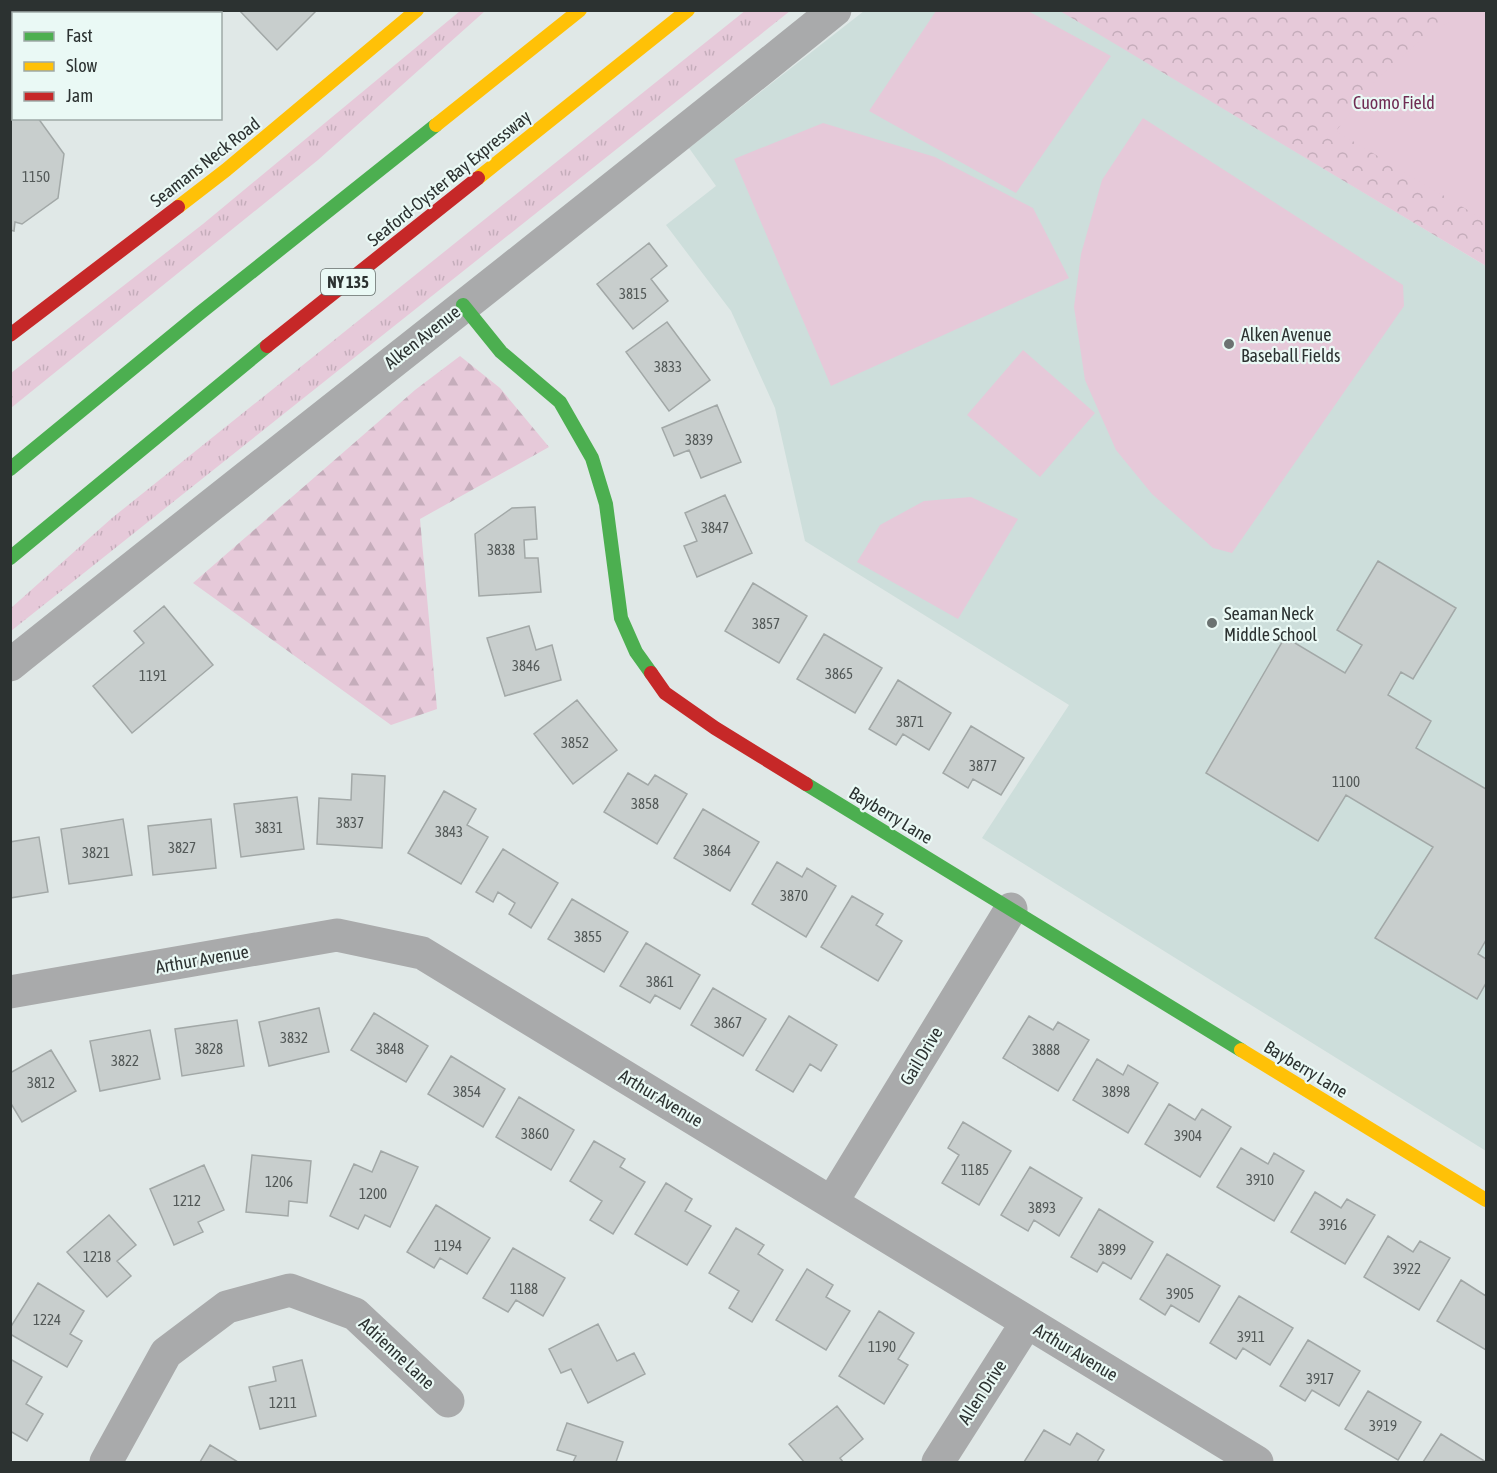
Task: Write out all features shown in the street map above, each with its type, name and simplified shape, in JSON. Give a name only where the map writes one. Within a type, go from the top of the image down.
[{"type":"main road","name":"Seamans Neck Road","points":[[10,334],[226,170],[417,10]]},
{"type":"main road","points":[[10,469],[200,312],[580,10]]},
{"type":"main road","name":"Seaford-Oyster Bay Expressway","points":[[10,558],[243,365],[688,10]]},
{"type":"main road","name":"Bayberry Lane","points":[[463,305],[501,352],[560,402],[592,458],[606,504],[621,618],[636,652],[665,693],[715,728],[1486,1200]]},
{"type":"street","name":"Alken Avenue","points":[[10,665],[463,305],[625,181],[835,10]]},
{"type":"street","name":"Gail Drive","points":[[832,1202],[1011,909]]},
{"type":"street","name":"Arthur Avenue","points":[[10,992],[337,935],[422,953],[1257,1462]]},
{"type":"street","name":"Adrienne Lane","points":[[106,1462],[166,1353],[227,1306],[290,1290],[355,1314],[448,1401]]},
{"type":"street","name":"Allen Drive","points":[[938,1462],[1027,1322]]},
{"type":"shaded area","name":"Seaman Neck Middle School","points":[[1060,10],[1486,266],[1486,1151],[982,838],[1069,705],[805,541],[775,408],[731,311],[666,225],[716,186],[689,148],[864,11]]},
{"type":"green space","points":[[746,10],[790,11],[11,631],[11,608],[112,518]]},
{"type":"green space","points":[[460,11],[485,11],[318,160],[11,408],[11,373],[203,224]]},
{"type":"green space","points":[[936,11],[1028,11],[1111,56],[1016,193],[869,111]]},
{"type":"green space","name":"Cuomo Field","points":[[1060,11],[1486,11],[1486,266]]},
{"type":"green space","points":[[1466,11],[1486,11],[1486,221],[1336,131],[1376,80],[1424,37]]},
{"type":"green space","name":"Alken Avenue Baseball Fields","points":[[1143,118],[1403,285],[1404,306],[1232,553],[1213,548],[1152,494],[1116,450],[1085,380],[1074,307],[1081,254],[1102,180]]},
{"type":"green space","points":[[823,123],[935,157],[1033,208],[1069,278],[831,386],[734,159]]},
{"type":"green space","points":[[1023,350],[1095,413],[1040,477],[967,415]]},
{"type":"green space","points":[[460,356],[500,388],[549,447],[420,519],[437,709],[391,725],[193,583],[415,390]]},
{"type":"green space","points":[[971,497],[1018,519],[958,619],[857,562],[880,525],[924,501]]},
{"type":"building","points":[[100,10],[160,10],[160,12],[100,12]]},
{"type":"building","points":[[239,10],[317,10],[277,50]]},
{"type":"building","points":[[10,114],[12,114],[12,120],[39,120],[64,154],[58,198],[22,224],[15,222],[14,231],[10,230]]},
{"type":"building","points":[[649,243],[667,266],[651,279],[668,301],[633,329],[597,284]]},
{"type":"building","points":[[667,322],[710,380],[669,411],[626,352]]},
{"type":"building","points":[[717,405],[741,462],[701,478],[689,450],[674,456],[662,428]]},
{"type":"building","points":[[725,495],[752,553],[697,577],[684,546],[697,541],[685,513]]},
{"type":"building","points":[[535,507],[537,539],[524,540],[525,558],[538,558],[541,592],[479,596],[475,534],[512,508]]},
{"type":"building","points":[[1378,561],[1456,608],[1413,679],[1401,672],[1388,695],[1431,721],[1416,748],[1486,789],[1486,940],[1478,954],[1486,959],[1486,983],[1477,999],[1375,938],[1433,847],[1346,795],[1318,841],[1206,773],[1285,637],[1345,673],[1362,645],[1337,630]]},
{"type":"building","points":[[753,583],[807,616],[779,663],[725,631]]},
{"type":"building","points":[[164,606],[213,665],[132,733],[93,686],[144,643],[134,631]]},
{"type":"building","points":[[529,626],[536,650],[552,645],[561,680],[505,696],[487,638]]},
{"type":"building","points":[[824,634],[882,668],[855,713],[797,679]]},
{"type":"building","points":[[898,680],[951,713],[929,750],[903,734],[896,745],[869,729]]},
{"type":"building","points":[[577,700],[617,750],[573,784],[534,734]]},
{"type":"building","points":[[971,726],[1024,758],[1001,795],[973,779],[968,788],[943,773]]},
{"type":"building","points":[[628,773],[648,785],[655,775],[687,794],[657,844],[604,812]]},
{"type":"building","points":[[352,774],[385,776],[382,848],[317,844],[319,798],[351,800]]},
{"type":"building","points":[[444,791],[476,809],[467,825],[488,837],[461,884],[408,853]]},
{"type":"building","points":[[297,797],[304,849],[241,857],[234,804]]},
{"type":"building","points":[[703,809],[759,842],[730,891],[674,858]]},
{"type":"building","points":[[123,819],[132,875],[69,884],[61,829]]},
{"type":"building","points":[[211,819],[216,868],[153,875],[148,826]]},
{"type":"building","points":[[39,837],[48,892],[10,898],[10,842]]},
{"type":"building","points":[[503,849],[558,883],[531,928],[509,914],[515,903],[498,892],[493,902],[476,892]]},
{"type":"building","points":[[777,862],[802,877],[807,868],[836,886],[806,937],[752,904]]},
{"type":"building","points":[[852,896],[883,914],[876,925],[902,941],[878,981],[821,947]]},
{"type":"building","points":[[572,899],[628,932],[604,972],[548,939]]},
{"type":"building","points":[[646,943],[700,975],[680,1009],[655,995],[650,1003],[620,986]]},
{"type":"building","points":[[713,988],[766,1019],[743,1056],[691,1025]]},
{"type":"building","points":[[319,1008],[329,1052],[269,1066],[259,1022]]},
{"type":"building","points":[[374,1013],[428,1046],[406,1082],[351,1050]]},
{"type":"building","points":[[789,1016],[837,1045],[821,1071],[810,1064],[793,1092],[756,1070]]},
{"type":"building","points":[[1029,1016],[1053,1030],[1058,1022],[1089,1040],[1058,1091],[1003,1058]]},
{"type":"building","points":[[237,1020],[244,1066],[182,1076],[175,1029]]},
{"type":"building","points":[[150,1030],[160,1079],[100,1091],[90,1041]]},
{"type":"building","points":[[51,1050],[76,1091],[22,1122],[10,1102],[10,1073]]},
{"type":"building","points":[[451,1056],[505,1089],[483,1127],[428,1094]]},
{"type":"building","points":[[1097,1059],[1123,1075],[1128,1065],[1158,1083],[1128,1133],[1073,1100]]},
{"type":"building","points":[[519,1097],[574,1130],[551,1170],[496,1137]]},
{"type":"building","points":[[1169,1104],[1195,1120],[1202,1109],[1231,1127],[1200,1177],[1145,1144]]},
{"type":"building","points":[[963,1122],[1011,1151],[979,1205],[942,1183],[959,1155],[948,1148]]},
{"type":"building","points":[[594,1141],[625,1159],[620,1167],[645,1182],[613,1234],[590,1220],[602,1201],[570,1181]]},
{"type":"building","points":[[1241,1148],[1268,1164],[1274,1153],[1304,1171],[1274,1221],[1217,1187]]},
{"type":"building","points":[[381,1151],[418,1167],[390,1227],[365,1215],[358,1229],[330,1216],[354,1164],[372,1172]]},
{"type":"building","points":[[252,1155],[311,1161],[307,1203],[289,1201],[288,1216],[246,1212]]},
{"type":"building","points":[[204,1165],[224,1210],[198,1222],[203,1232],[174,1245],[150,1189]]},
{"type":"building","points":[[1030,1167],[1082,1198],[1059,1236],[1034,1220],[1028,1231],[1001,1215]]},
{"type":"building","points":[[666,1183],[692,1199],[685,1211],[711,1226],[687,1265],[635,1234]]},
{"type":"building","points":[[1315,1192],[1341,1208],[1347,1199],[1375,1215],[1345,1264],[1291,1232]]},
{"type":"building","points":[[436,1205],[490,1238],[467,1274],[440,1258],[434,1268],[407,1252]]},
{"type":"building","points":[[1099,1209],[1153,1242],[1131,1279],[1103,1262],[1097,1272],[1071,1257]]},
{"type":"building","points":[[109,1215],[136,1245],[117,1261],[131,1276],[107,1297],[67,1252]]},
{"type":"building","points":[[736,1228],[764,1245],[758,1254],[783,1270],[752,1322],[729,1308],[739,1291],[709,1273]]},
{"type":"building","points":[[1388,1236],[1413,1252],[1420,1241],[1450,1258],[1419,1310],[1364,1277]]},
{"type":"building","points":[[513,1248],[565,1278],[543,1316],[516,1300],[508,1312],[483,1298]]},
{"type":"building","points":[[1167,1254],[1220,1286],[1199,1322],[1171,1305],[1165,1315],[1140,1299]]},
{"type":"building","points":[[807,1269],[833,1285],[826,1297],[850,1311],[826,1350],[776,1320]]},
{"type":"building","points":[[1461,1280],[1486,1296],[1486,1350],[1437,1321]]},
{"type":"building","points":[[38,1283],[84,1311],[70,1334],[82,1341],[67,1367],[10,1334],[10,1328]]},
{"type":"building","points":[[1239,1296],[1293,1328],[1270,1365],[1243,1348],[1236,1359],[1210,1343]]},
{"type":"building","points":[[879,1311],[914,1333],[898,1359],[908,1365],[884,1404],[839,1376]]},
{"type":"building","points":[[598,1324],[617,1361],[634,1353],[645,1374],[588,1403],[571,1369],[561,1373],[549,1349]]},
{"type":"building","points":[[1308,1340],[1360,1371],[1339,1406],[1312,1390],[1305,1401],[1280,1386]]},
{"type":"building","points":[[10,1359],[42,1377],[26,1404],[43,1414],[27,1441],[10,1431]]},
{"type":"building","points":[[302,1360],[316,1416],[260,1429],[249,1387],[276,1381],[273,1367]]},
{"type":"building","points":[[1368,1391],[1421,1422],[1398,1460],[1345,1429]]},
{"type":"building","points":[[837,1406],[863,1439],[840,1458],[843,1462],[804,1462],[789,1444]]},
{"type":"building","points":[[567,1423],[623,1442],[616,1462],[573,1462],[576,1456],[557,1450]]},
{"type":"building","points":[[1044,1430],[1070,1445],[1077,1433],[1104,1450],[1097,1462],[1024,1462]]},
{"type":"building","points":[[1441,1434],[1486,1462],[1423,1462]]},
{"type":"building","points":[[210,1445],[238,1462],[200,1462]]},
{"type":"traffic: fast","points":[[10,469],[200,313],[436,125]]},
{"type":"traffic: fast","points":[[463,305],[501,352],[560,402],[592,458],[606,504],[621,618],[636,652],[651,673]]},
{"type":"traffic: fast","points":[[10,558],[267,346]]},
{"type":"traffic: fast","points":[[806,784],[1241,1050]]},
{"type":"traffic: slow","points":[[178,207],[226,170],[417,10]]},
{"type":"traffic: slow","points":[[436,125],[580,10]]},
{"type":"traffic: slow","points":[[478,178],[688,10]]},
{"type":"traffic: slow","points":[[1241,1050],[1486,1200]]},
{"type":"traffic: jam","points":[[267,346],[478,178]]},
{"type":"traffic: jam","points":[[10,335],[178,207]]},
{"type":"traffic: jam","points":[[651,673],[665,693],[715,728],[806,784]]},
{"type":"place","name":"Alken Avenue Baseball Fields","points":[[1229,344]]},
{"type":"place","name":"Seaman Neck Middle School","points":[[1212,623]]}]
